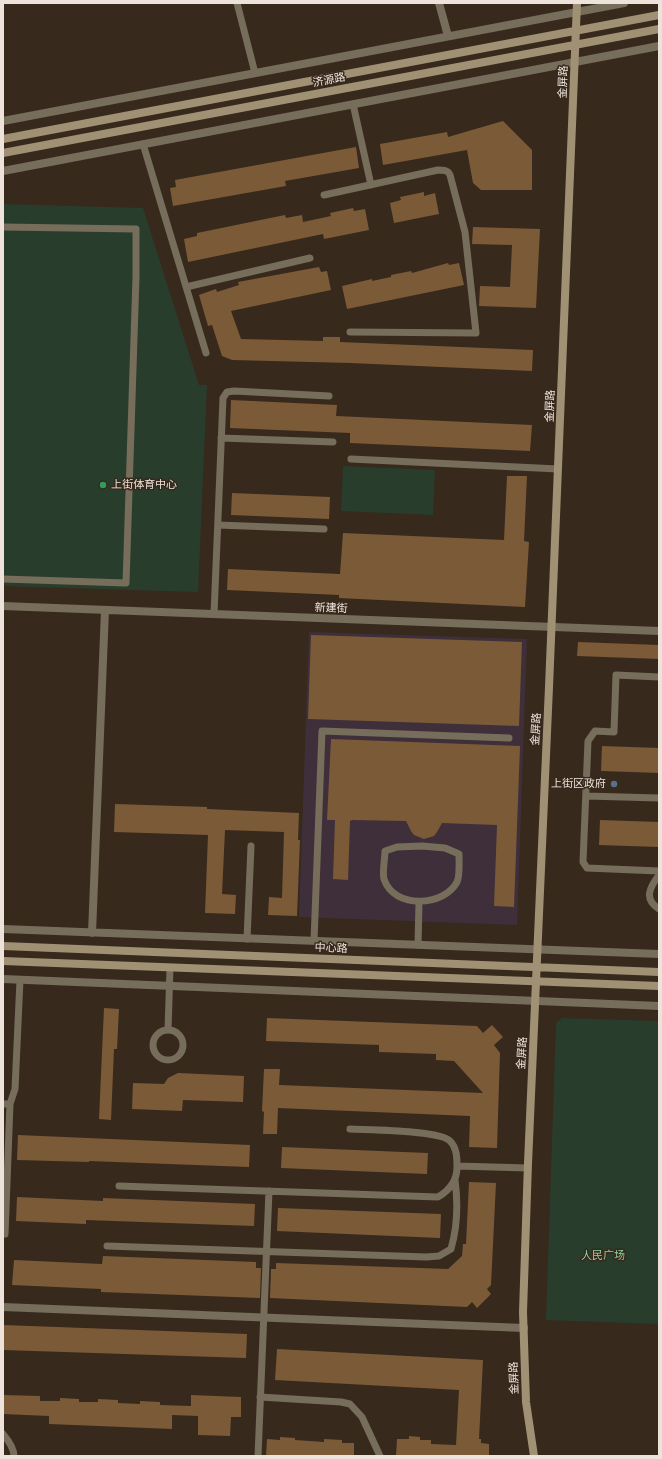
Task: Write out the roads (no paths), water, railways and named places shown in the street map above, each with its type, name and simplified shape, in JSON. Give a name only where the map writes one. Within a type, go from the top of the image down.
[{"type":"main road","name":"金屏路","points":[[534,1456],[526,1402],[524,1328],[528,1168],[552,627],[577,3]]},
{"type":"main road","name":"济源路","points":[[3,139],[659,15]]},
{"type":"main road","name":"济源路","points":[[3,153],[659,29]]},
{"type":"main road","name":"中心路","points":[[3,946],[659,972]]},
{"type":"main road","points":[[3,961],[659,986]]},
{"type":"street","points":[[439,3],[448,36]]},
{"type":"street","points":[[3,121],[624,3]]},
{"type":"street","points":[[3,170],[659,46]]},
{"type":"street","name":"新建街","points":[[3,606],[659,631]]},
{"type":"street","points":[[92,933],[105,610]]},
{"type":"street","points":[[3,929],[659,954]]},
{"type":"street","points":[[3,979],[659,1006]]},
{"type":"street","points":[[3,1307],[524,1328]]},
{"type":"lane","points":[[237,3],[255,73]]},
{"type":"lane","points":[[353,104],[371,185]]},
{"type":"lane","points":[[143,144],[206,353]]},
{"type":"lane","points":[[324,195],[438,170],[444,170],[449,172],[465,232],[476,333],[350,332]]},
{"type":"lane","points":[[3,227],[136,229],[136,249],[126,583],[3,579]]},
{"type":"lane","points":[[186,287],[310,258]]},
{"type":"lane","points":[[214,614],[223,398],[227,392],[234,391],[329,396]]},
{"type":"lane","points":[[221,438],[333,442]]},
{"type":"lane","points":[[350,459],[558,469]]},
{"type":"lane","points":[[218,525],[324,529]]},
{"type":"lane","points":[[659,677],[616,675],[614,732],[595,731],[588,741],[583,862],[587,868],[659,871]]},
{"type":"lane","points":[[314,941],[322,732],[509,738]]},
{"type":"lane","points":[[586,796],[659,798]]},
{"type":"lane","points":[[247,939],[251,846]]},
{"type":"lane","points":[[422,846],[445,848],[459,854],[458,881],[449,892],[419,902],[413,902],[400,898],[391,891],[384,878],[385,852],[397,847],[422,846]]},
{"type":"lane","points":[[659,875],[649,894],[652,903],[659,909]]},
{"type":"lane","points":[[418,945],[419,902]]},
{"type":"lane","points":[[168,1030],[170,968]]},
{"type":"lane","points":[[3,1234],[5,1234],[7,1104],[16,1089],[20,980]]},
{"type":"lane","points":[[168,1030],[177,1033],[182,1039],[183,1045],[179,1055],[169,1060],[158,1056],[153,1047],[156,1036],[159,1033],[168,1030]]},
{"type":"lane","points":[[106,1246],[426,1257],[439,1256],[451,1249],[455,1236],[455,1180],[457,1166],[456,1152],[449,1140],[435,1134],[350,1129]]},
{"type":"lane","points":[[457,1166],[528,1168]]},
{"type":"lane","points":[[119,1186],[438,1197],[445,1193],[455,1180]]},
{"type":"lane","points":[[258,1456],[269,1191]]},
{"type":"lane","points":[[260,1397],[341,1402],[350,1404],[362,1417],[380,1456]]},
{"type":"lane","points":[[3,1434],[10,1443],[14,1456]]},
{"type":"place","name":"上街体育中心","points":[[103,485]]},
{"type":"place","name":"上街区政府","points":[[614,784]]},
{"type":"park label","name":"人民广场","points":[[603,1256]]}]
